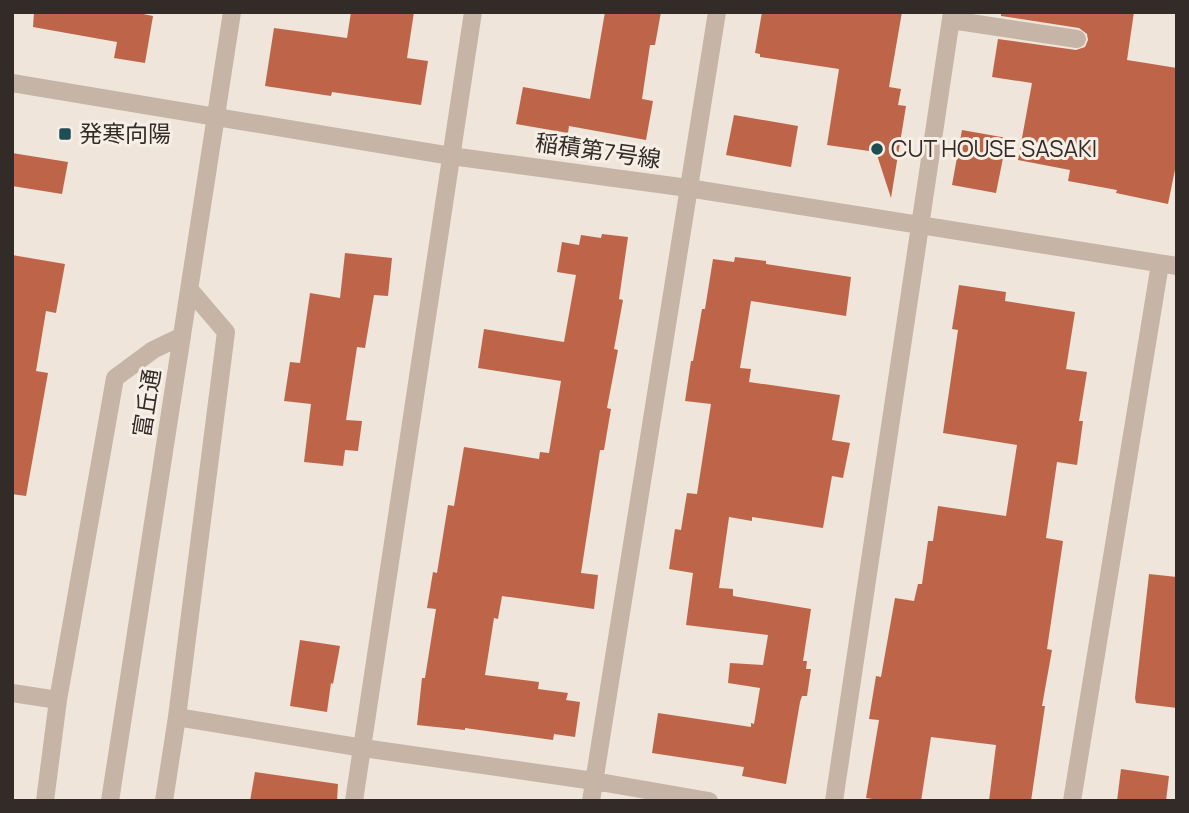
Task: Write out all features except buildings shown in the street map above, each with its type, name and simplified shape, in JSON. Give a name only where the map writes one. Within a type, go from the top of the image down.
[{"type":"street","name":"富丘通","points":[[110,801],[232,12]]},
{"type":"street","points":[[354,801],[474,12]]},
{"type":"street","points":[[591,801],[716,12]]},
{"type":"street","points":[[834,801],[951,16],[1077,39]]},
{"type":"street","name":"稲積第7号線","points":[[12,83],[451,156],[688,188],[1168,265]]},
{"type":"street","points":[[1072,801],[1168,265]]},
{"type":"street","points":[[164,801],[226,332],[190,290]]},
{"type":"street","points":[[45,801],[58,700],[115,378],[153,350],[181,335]]},
{"type":"street","points":[[12,693],[58,700]]},
{"type":"street","points":[[177,717],[709,801]]},
{"type":"place","name":"発寒向陽","points":[[65,134]]},
{"type":"place","name":"CUT HOUSE SASAKI","points":[[877,149]]}]
